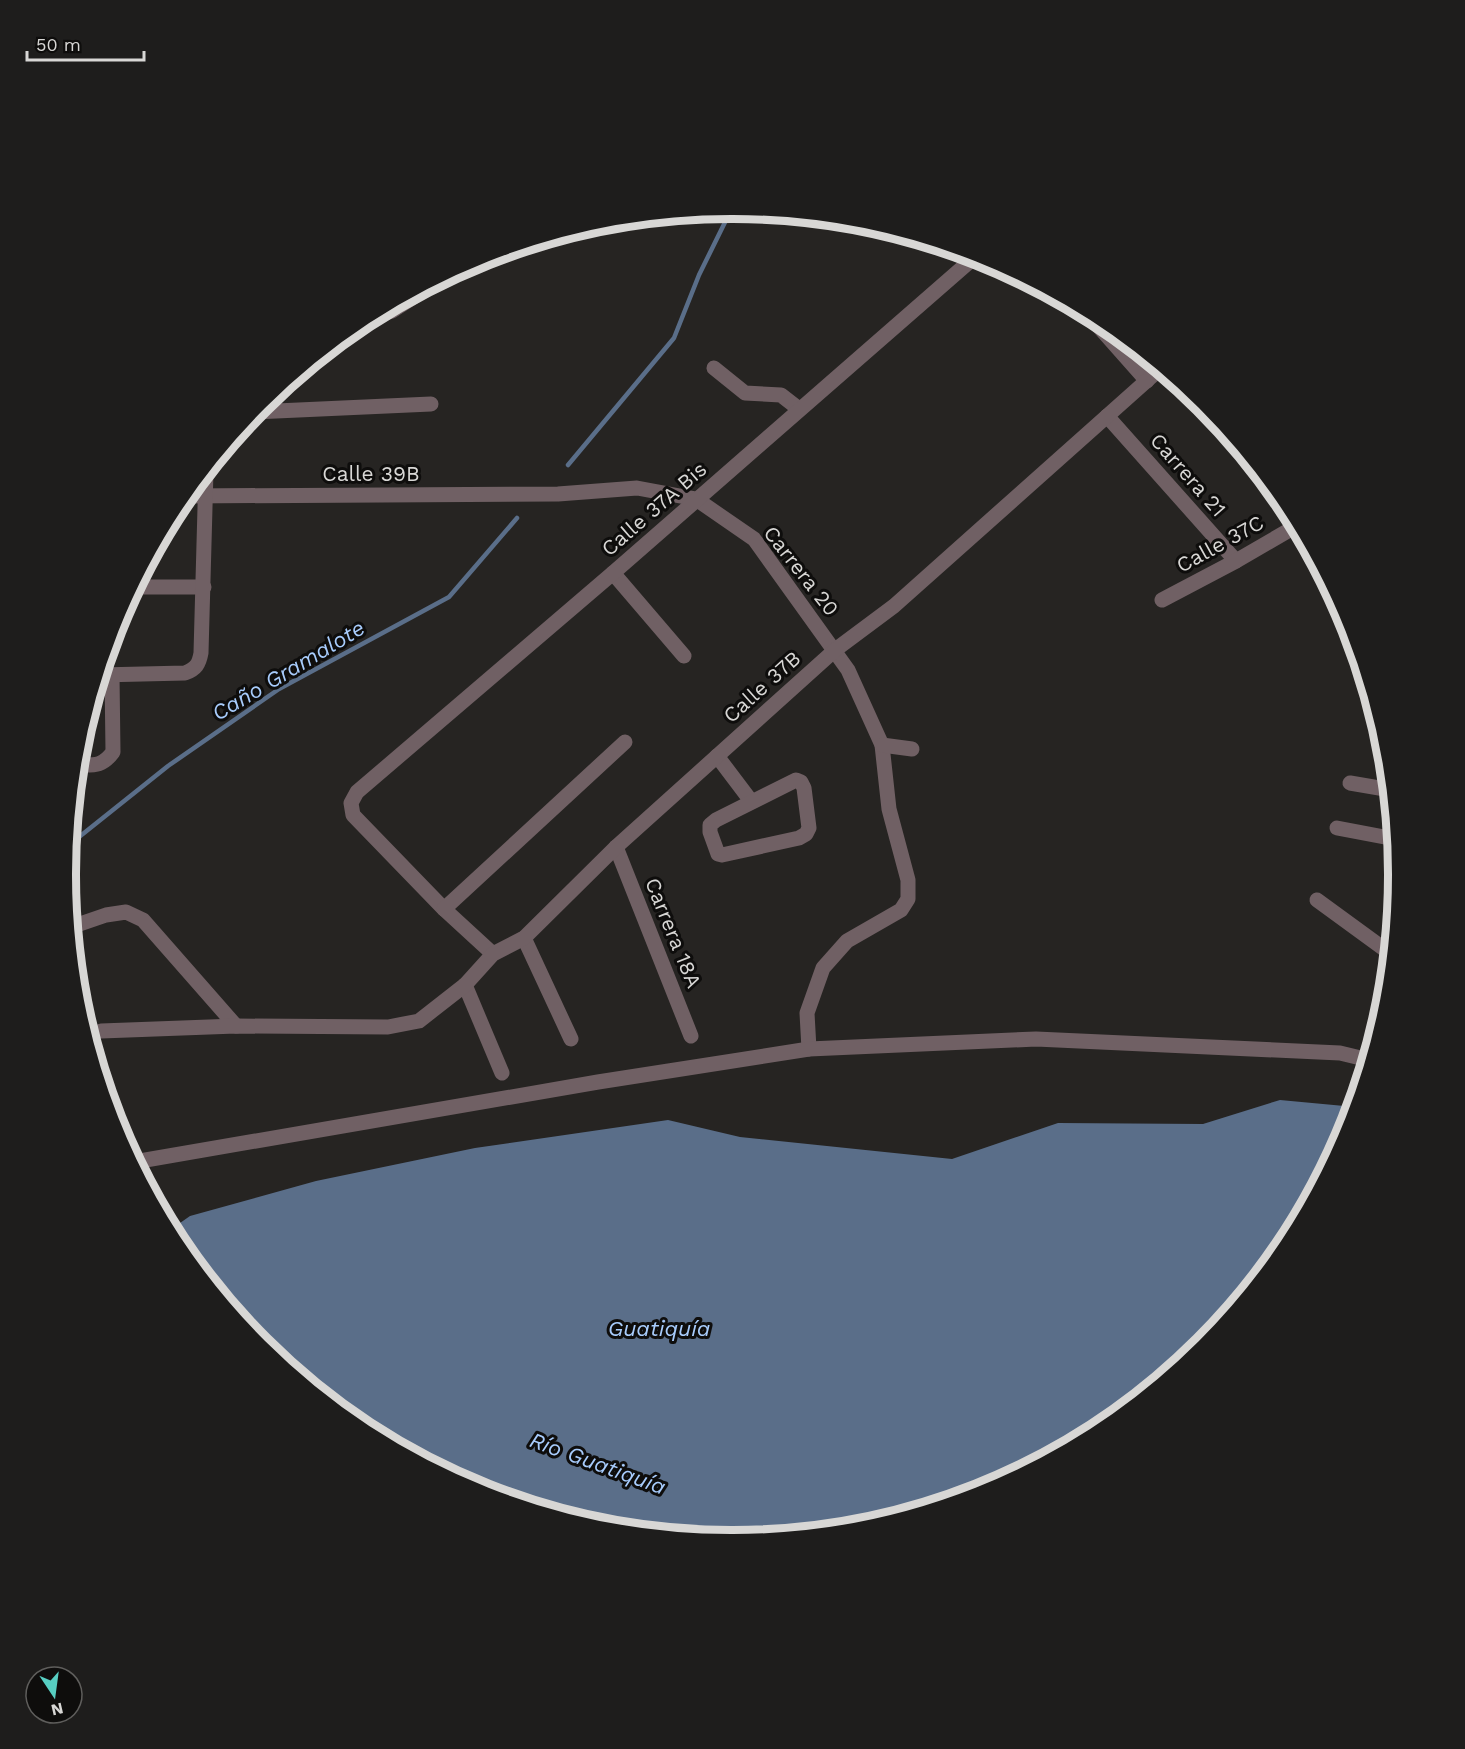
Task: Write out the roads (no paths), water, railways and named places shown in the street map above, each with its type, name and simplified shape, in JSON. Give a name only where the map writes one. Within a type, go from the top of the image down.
[{"type":"street","name":"Calle 37A Bis","points":[[444,909],[353,815],[351,803],[357,792],[613,573],[968,262]]},
{"type":"street","points":[[1106,335],[1147,381]]},
{"type":"street","points":[[714,368],[745,393],[781,395],[799,409]]},
{"type":"street","name":"Calle 37B","points":[[101,1031],[236,1026],[388,1027],[419,1021],[465,985],[492,954],[524,938],[616,847],[835,650],[894,606],[1155,373]]},
{"type":"street","points":[[269,411],[431,404]]},
{"type":"street","name":"Carrera 21","points":[[1107,416],[1236,561]]},
{"type":"street","points":[[108,675],[185,673],[195,669],[199,663],[204,587],[206,483]]},
{"type":"street","name":"Carrera 20","points":[[558,494],[637,488],[696,499],[754,539],[848,670],[882,745],[889,809],[908,880],[908,899],[901,910],[846,941],[823,968],[807,1013],[809,1049]]},
{"type":"street","name":"Calle 39B","points":[[197,496],[558,494]]},
{"type":"street","name":"Calle 37C","points":[[1162,600],[1290,529]]},
{"type":"street","points":[[613,573],[684,656]]},
{"type":"street","points":[[142,588],[204,587]]},
{"type":"street","points":[[86,765],[105,762],[113,753],[106,680]]},
{"type":"street","points":[[492,954],[444,909],[625,742]]},
{"type":"street","points":[[882,745],[912,749]]},
{"type":"street","points":[[717,756],[751,801]]},
{"type":"street","points":[[796,780],[801,782],[810,828],[799,838],[718,854],[710,832],[710,825],[751,801],[796,780]]},
{"type":"street","points":[[1350,783],[1383,789]]},
{"type":"street","points":[[1337,828],[1387,838]]},
{"type":"street","name":"Carrera 18A","points":[[616,847],[691,1036]]},
{"type":"street","points":[[1317,900],[1384,945]]},
{"type":"street","points":[[79,924],[106,915],[126,912],[143,920],[236,1026]]},
{"type":"street","points":[[524,938],[571,1039]]},
{"type":"street","points":[[465,985],[502,1073]]},
{"type":"street","points":[[142,1160],[587,1084],[809,1049],[1036,1039],[1340,1053],[1362,1058]]},
{"type":"water","name":"Guatiquía","points":[[1280,1100],[1346,1106],[1321,1165],[1301,1203],[1253,1274],[1196,1338],[1132,1395],[1060,1443],[984,1481],[902,1508],[818,1525],[732,1530],[647,1525],[605,1518],[522,1496],[442,1463],[368,1420],[300,1368],[239,1307],[212,1274],[178,1224],[190,1216],[316,1181],[475,1148],[668,1120],[740,1137],[952,1159],[1058,1123],[1203,1124]]},
{"type":"waterway","name":"Caño Gramalote","points":[[568,465],[674,338],[699,275],[727,219]]},
{"type":"waterway","name":"Caño Gramalote","points":[[78,838],[168,766],[279,689],[449,597],[517,518]]},
{"type":"water label","name":"Río Guatiquía","points":[[598,1463]]}]
